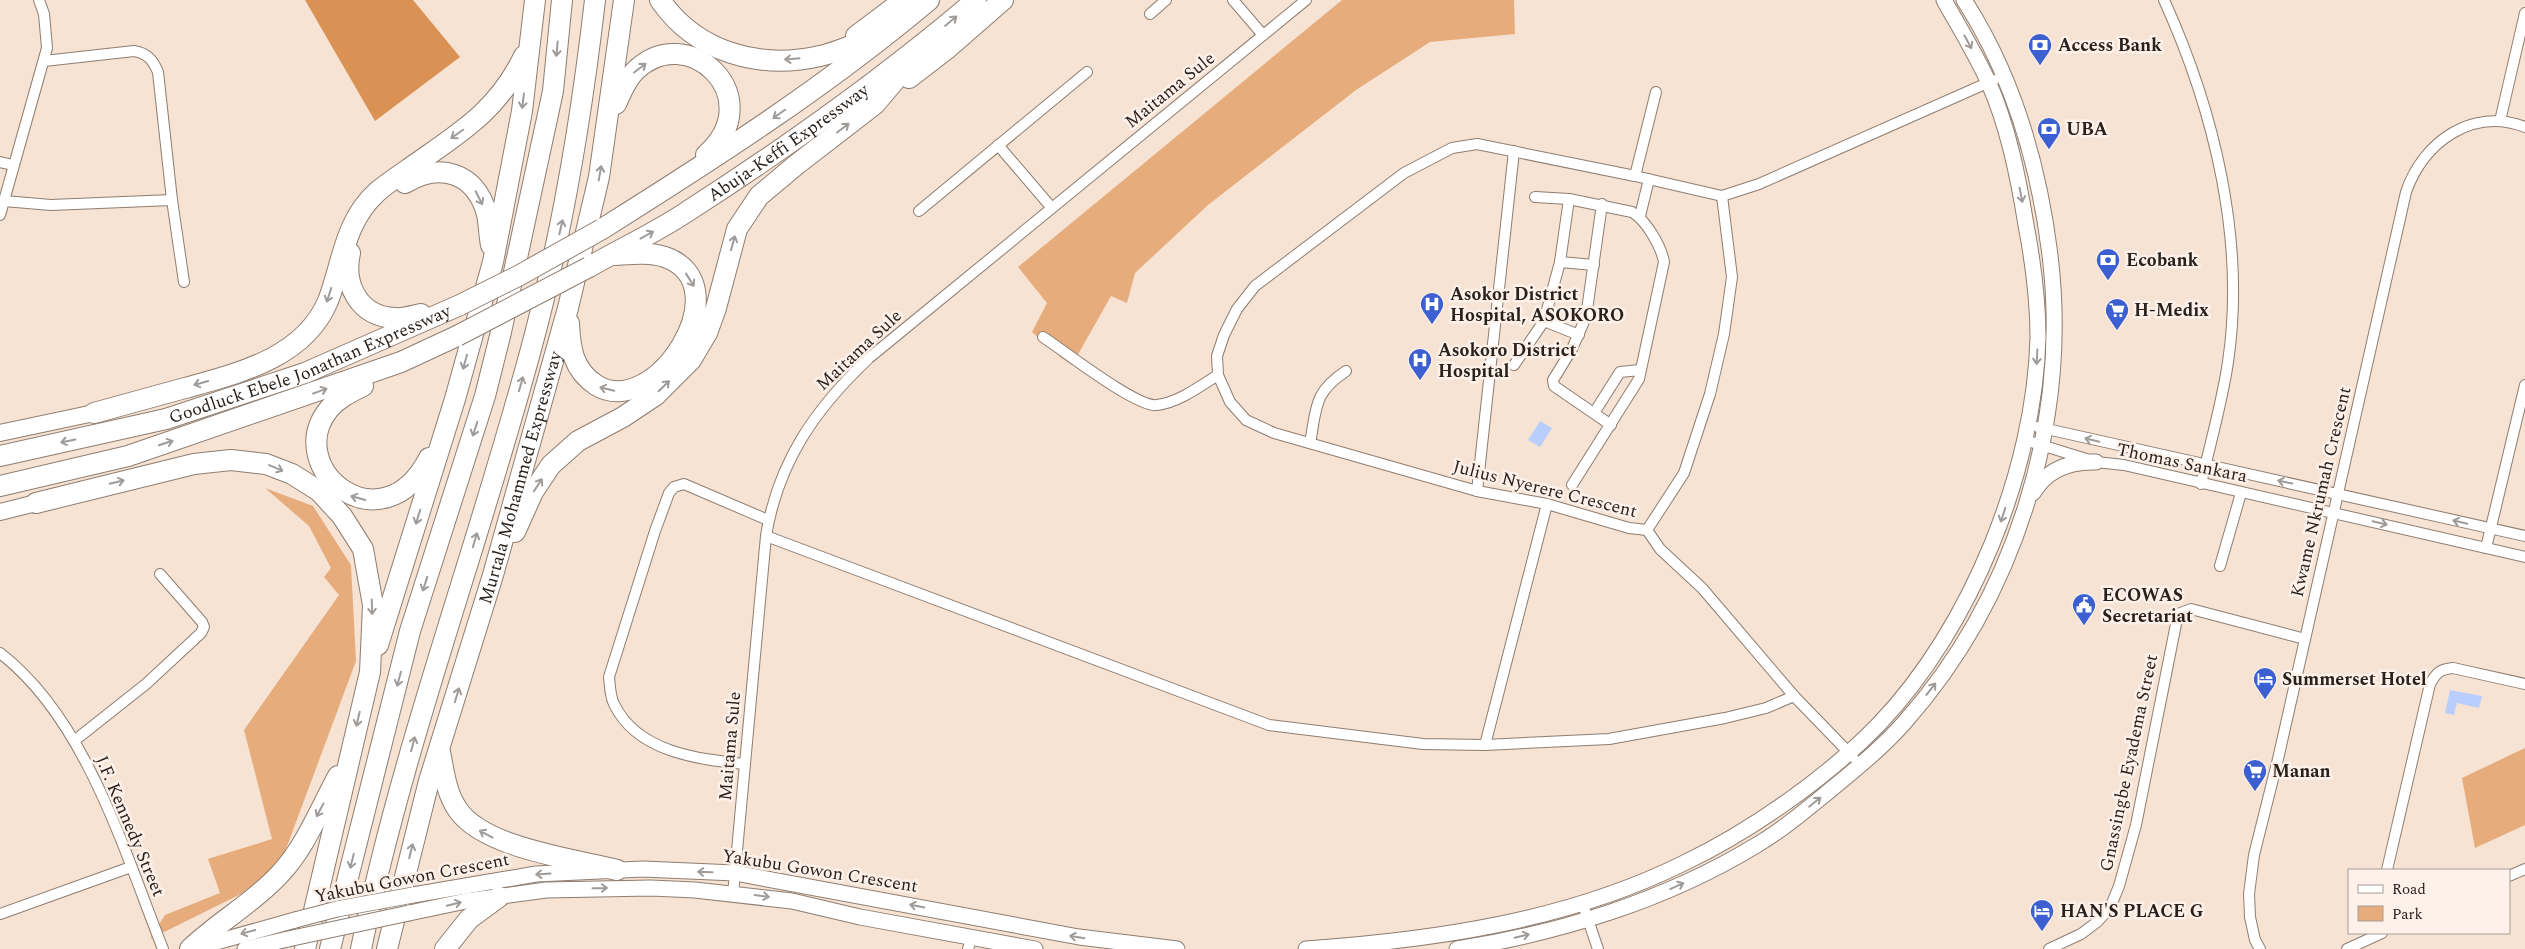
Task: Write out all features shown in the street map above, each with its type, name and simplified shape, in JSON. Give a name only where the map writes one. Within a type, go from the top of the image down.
[{"type":"highway","points":[[297,944],[370,672],[455,399],[493,262],[517,137],[534,0]]},
{"type":"highway","points":[[330,949],[410,632],[485,396],[526,224],[553,91],[562,0]]},
{"type":"highway","name":"Murtala Mohammed Expressway","points":[[361,949],[421,715],[492,484],[535,334],[563,215],[585,86],[595,0]]},
{"type":"highway","points":[[585,86],[614,0]]},
{"type":"highway","name":"Murtala Mohammed Expressway","points":[[387,949],[429,780],[440,750],[493,575],[568,308],[599,177],[624,0]]},
{"type":"highway","points":[[660,0],[680,23],[702,42],[728,54],[752,59],[789,60],[847,54],[872,37],[899,12]]},
{"type":"highway","name":"Abuja-Keffi Expressway","points":[[602,229],[752,133],[899,12],[929,0]]},
{"type":"highway","name":"Abuja-Keffi Expressway","points":[[589,267],[687,212],[930,39],[976,0]]},
{"type":"highway","name":"Abuja-Keffi Expressway","points":[[875,104],[948,48],[1003,0]]},
{"type":"highway","points":[[493,575],[533,492],[551,465],[578,441],[623,418],[656,395],[691,360],[707,333],[716,308],[737,229],[759,196],[875,104],[930,39]]},
{"type":"highway","points":[[94,413],[237,373],[263,363],[288,348],[306,334],[319,317],[328,300],[348,233],[360,210],[377,192],[478,119],[495,103],[517,70],[530,43]]},
{"type":"highway","points":[[872,81],[948,48]]},
{"type":"highway","points":[[608,124],[626,83],[635,70],[656,57],[675,54],[691,56],[713,70],[724,84],[730,100],[730,118],[724,134],[713,149],[672,185]]},
{"type":"highway","points":[[517,137],[526,224]]},
{"type":"highway","points":[[456,306],[394,318],[382,316],[369,310],[358,299],[349,284],[347,269],[355,240],[370,214],[382,200],[399,187],[427,172],[438,172],[458,177],[469,183],[477,192],[486,214],[493,262]]},
{"type":"highway","name":"Goodluck Ebele Jonathan Expressway","points":[[0,456],[166,419],[304,373],[456,306],[520,275],[602,229]]},
{"type":"highway","points":[[568,308],[569,345],[573,359],[580,371],[601,388],[616,391],[635,389],[651,380],[668,363],[692,326],[696,308],[696,289],[680,266],[667,258],[642,254],[609,256]]},
{"type":"highway","name":"Goodluck Ebele Jonathan Expressway","points":[[0,486],[128,456],[401,362],[457,336],[589,267]]},
{"type":"highway","points":[[401,362],[336,402],[328,410],[319,426],[317,446],[321,464],[332,482],[347,494],[367,500],[387,498],[404,489],[417,478],[429,459],[455,399]]},
{"type":"highway","points":[[94,413],[166,419]]},
{"type":"highway","points":[[36,503],[128,456]]},
{"type":"highway","points":[[36,503],[194,464],[231,460],[266,464],[292,474],[319,491],[342,516],[363,549],[373,605],[370,672]]},
{"type":"highway","points":[[440,750],[446,784],[458,810],[478,829],[501,841],[618,870]]},
{"type":"highway","points":[[191,949],[210,929],[250,902],[280,875],[299,849],[350,752]]},
{"type":"highway","points":[[380,871],[429,780]]},
{"type":"highway","points":[[446,949],[468,920],[500,896]]},
{"type":"main road","points":[[1306,949],[1376,946],[1490,926],[1582,902],[1647,880],[1718,846],[1797,794],[1879,724],[1934,653],[1960,610],[2000,523],[2025,440],[2037,364],[2038,334],[2031,252],[2012,154],[1988,82],[1944,0]]},
{"type":"main road","points":[[1457,949],[1587,919],[1654,896],[1728,862],[1758,844],[1797,817],[1861,765],[1906,721],[1938,680],[1970,631],[2012,546],[2029,500],[2046,429],[2055,336],[2051,265],[2037,178],[2024,129],[2004,76],[1964,0]]},
{"type":"main road","points":[[0,433],[94,413]]},
{"type":"main road","points":[[2029,500],[2037,487],[2050,474],[2066,464],[2080,461],[2096,462]]},
{"type":"main road","points":[[0,512],[36,503]]},
{"type":"main road","name":"Yakubu Gowon Crescent","points":[[191,949],[336,909],[536,874],[618,870],[735,873],[1079,938],[1171,949]]},
{"type":"main road","name":"Yakubu Gowon Crescent","points":[[245,949],[297,944],[409,913],[500,896],[546,890],[596,888],[651,888],[733,894],[792,901],[970,942],[1034,949]]},
{"type":"street","points":[[0,215],[47,48],[46,30],[39,0]]},
{"type":"street","points":[[1150,14],[1166,0]]},
{"type":"street","points":[[1233,0],[1263,35]]},
{"type":"street","name":"Maitama Sule","points":[[733,894],[768,520],[777,488],[790,459],[824,404],[869,358],[1306,0]]},
{"type":"street","points":[[2164,0],[2192,70],[2207,120],[2223,189],[2229,231],[2232,321],[2228,362],[2201,484]]},
{"type":"street","points":[[2500,121],[2525,13]]},
{"type":"street","points":[[44,61],[134,51],[142,52],[154,63],[158,72],[172,200],[184,282]]},
{"type":"street","points":[[919,211],[1087,72]]},
{"type":"street","points":[[1043,337],[1131,397],[1154,406],[1176,400],[1218,375],[1217,356],[1224,335],[1237,309],[1255,286],[1404,173],[1452,148],[1477,144],[1635,176],[1722,196],[1760,184],[2004,76]]},
{"type":"street","points":[[1635,176],[1656,92]]},
{"type":"street","name":"Kwame Nkrumah Crescent","points":[[2260,949],[2255,940],[2249,894],[2254,855],[2406,192],[2413,172],[2429,151],[2448,135],[2473,125],[2500,121],[2525,127]]},
{"type":"street","points":[[998,145],[1051,207]]},
{"type":"street","points":[[1477,491],[1514,151]]},
{"type":"street","points":[[0,162],[13,165]]},
{"type":"street","points":[[1640,216],[1649,179]]},
{"type":"street","points":[[1647,530],[1684,473],[1710,394],[1724,334],[1732,277],[1722,196]]},
{"type":"street","points":[[1535,197],[1569,199],[1602,204],[1640,216],[1663,256],[1664,262],[1639,379],[1572,485]]},
{"type":"street","points":[[1514,365],[1544,321],[1560,262],[1569,199]]},
{"type":"street","points":[[4,201],[71,205],[172,200]]},
{"type":"street","points":[[1602,204],[1586,317],[1579,335],[1553,380],[1554,386],[1611,425]]},
{"type":"street","points":[[1560,262],[1594,265]]},
{"type":"street","points":[[1544,321],[1579,335]]},
{"type":"street","points":[[1594,413],[1620,372],[1640,370]]},
{"type":"street","points":[[1310,443],[1324,389],[1346,371]]},
{"type":"street","name":"Julius Nyerere Crescent","points":[[1218,375],[1230,402],[1246,420],[1274,433],[1477,491],[1547,504],[1629,528],[1647,530],[1660,549],[1702,588],[1794,696],[1861,765]]},
{"type":"street","points":[[2486,548],[2525,385]]},
{"type":"street","points":[[2028,425],[2525,536]]},
{"type":"street","name":"Thomas Sankara","points":[[2025,440],[2096,462],[2124,465],[2525,557]]},
{"type":"street","points":[[744,764],[668,750],[648,740],[621,715],[613,702],[609,677],[655,530],[669,493],[674,487],[684,484],[768,520]]},
{"type":"street","points":[[2220,566],[2241,493]]},
{"type":"street","points":[[1484,745],[1547,504]]},
{"type":"street","points":[[766,536],[1269,726],[1423,744],[1484,745],[1609,740],[1766,708],[1794,696]]},
{"type":"street","points":[[74,741],[146,684],[201,633],[204,627],[202,622],[160,574]]},
{"type":"street","name":"Gnassingbe Eyadema Street","points":[[2049,949],[2081,934],[2097,922],[2110,908],[2119,886],[2136,825],[2175,621],[2182,611],[2191,609],[2305,639]]},
{"type":"street","name":"J.F. Kennedy Street","points":[[0,653],[22,670],[74,741],[98,785],[163,949]]},
{"type":"street","points":[[2388,869],[2430,684],[2435,674],[2442,669],[2453,668],[2525,684]]},
{"type":"street","points":[[0,914],[131,867]]},
{"type":"street","points":[[2510,876],[2525,869]]},
{"type":"street","points":[[1582,902],[1598,949]]},
{"type":"street","points":[[2347,949],[2376,934]]},
{"type":"green space","points":[[1342,0],[1514,0],[1515,34],[1430,42],[1356,90],[1208,205],[1135,273],[1127,303],[1111,296],[1072,365],[1060,357],[1052,346],[1049,348],[1032,332],[1047,303],[1018,267]]},
{"type":"green space","points":[[265,488],[313,506],[351,565],[356,661],[283,857],[259,885],[150,939],[165,915],[220,893],[208,859],[272,839],[244,730],[339,595],[324,577],[331,568],[309,526]]},
{"type":"green space","points":[[2525,748],[2525,825],[2475,848],[2462,778]]},
{"type":"shaded area","points":[[305,0],[413,0],[460,57],[375,121]]},
{"type":"water","points":[[1540,421],[1552,428],[1540,447],[1528,440]]},
{"type":"water","points":[[2450,690],[2482,696],[2479,708],[2457,703],[2454,715],[2445,713]]},
{"type":"place","name":"Access Bank","points":[[2040,66]]},
{"type":"place","name":"UBA","points":[[2049,150]]},
{"type":"place","name":"Ecobank","points":[[2108,281]]},
{"type":"place","name":"Asokor District Hospital, ASOKORO","points":[[1432,325]]},
{"type":"place","name":"H-Medix","points":[[2117,331]]},
{"type":"place","name":"Asokoro District Hospital","points":[[1420,381]]},
{"type":"place","name":"ECOWAS Secretariat","points":[[2084,626]]},
{"type":"place","name":"Summerset Hotel","points":[[2265,700]]},
{"type":"place","name":"Manan","points":[[2255,792]]},
{"type":"place","name":"HAN'S PLACE G","points":[[2042,932]]}]
